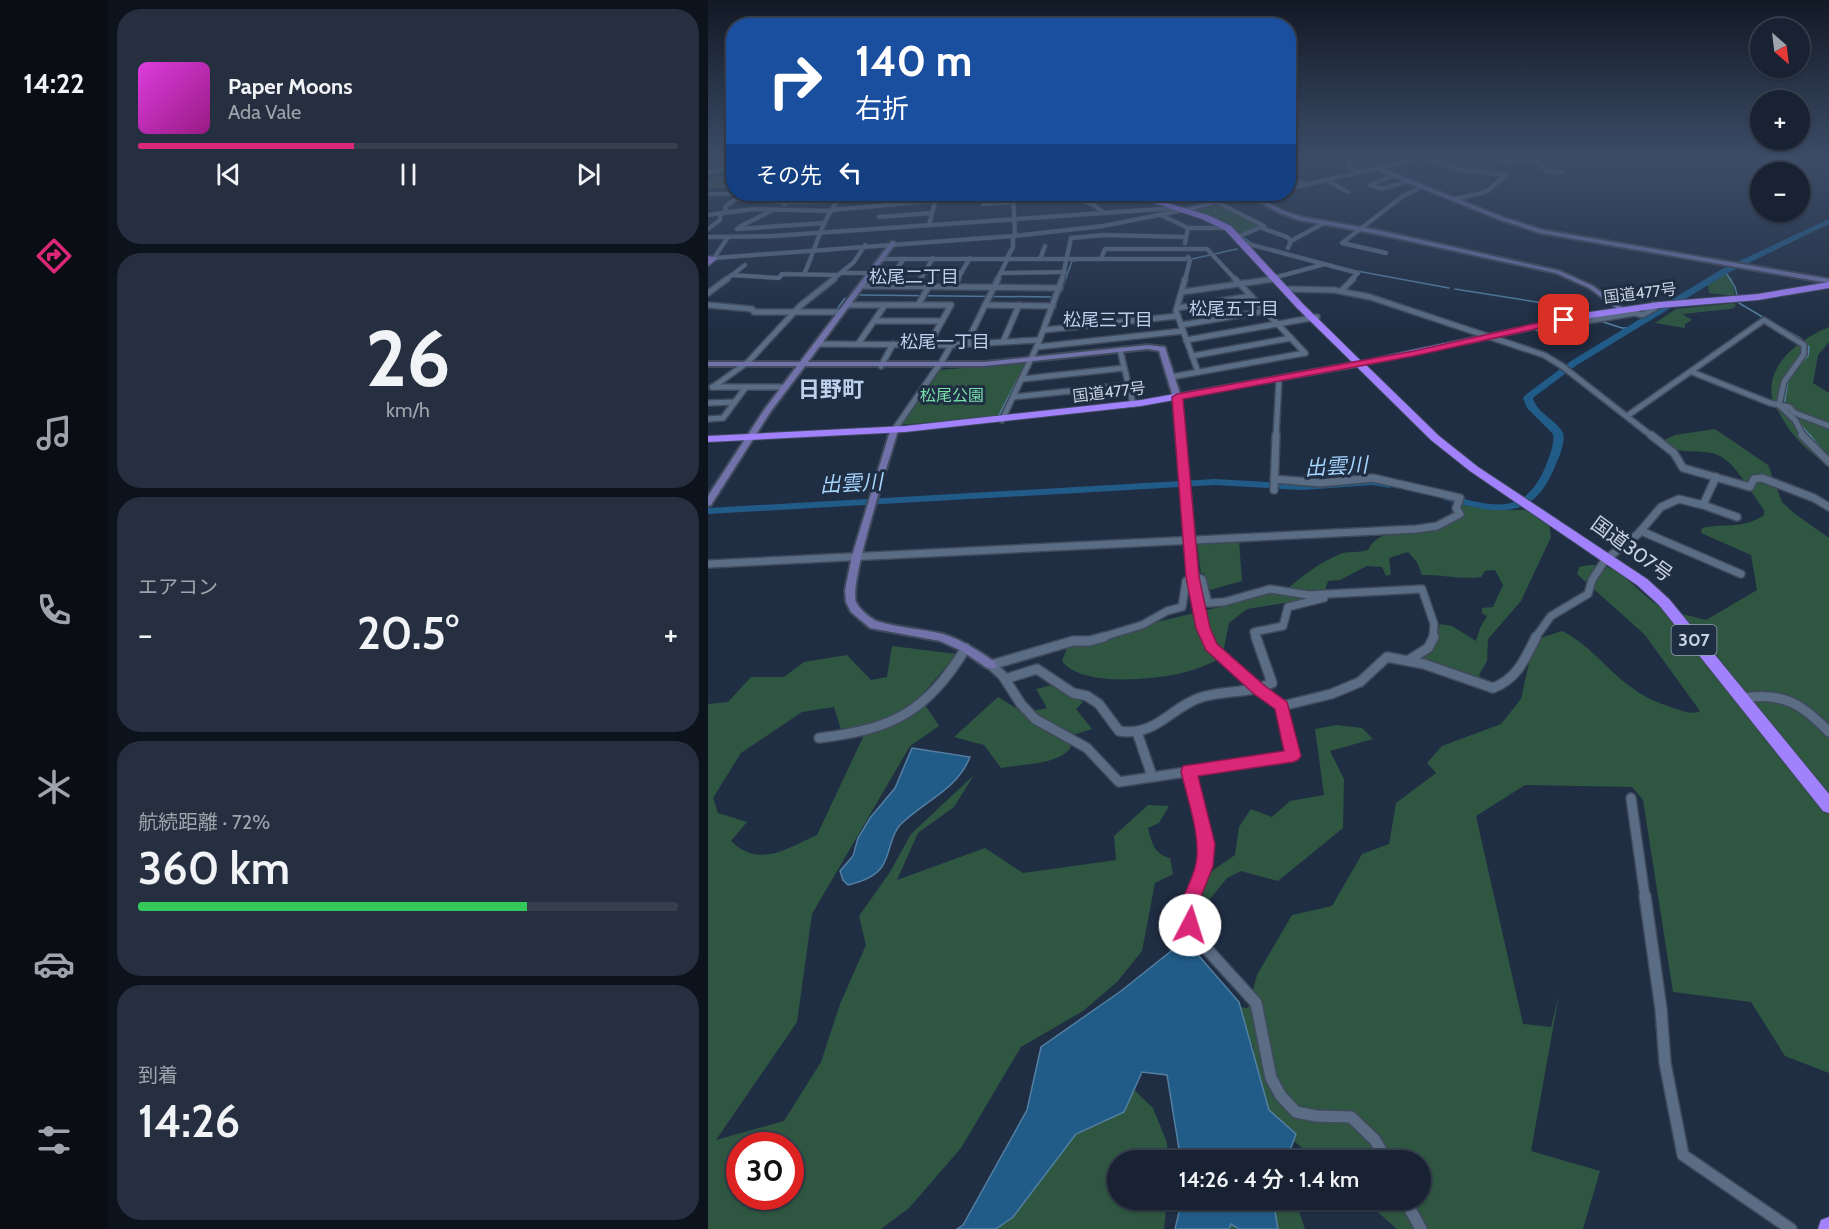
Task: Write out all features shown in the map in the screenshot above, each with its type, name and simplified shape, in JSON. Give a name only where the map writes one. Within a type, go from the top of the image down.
[{"type":"highway","name":"国道307号","points":[[1194,214],[1228,228],[1240,238],[1274,277],[1435,438],[1474,469],[1642,582],[1664,603],[1829,806]]},
{"type":"highway","name":"国道477号","points":[[708,439],[894,430],[1134,404],[1362,364],[1621,309],[1738,299],[1829,283]]},
{"type":"street","points":[[708,229],[720,220],[722,214]]},
{"type":"street","points":[[710,260],[737,229],[765,214]]},
{"type":"street","points":[[804,274],[829,214]]},
{"type":"street","points":[[879,218],[917,214]]},
{"type":"street","points":[[929,225],[931,214]]},
{"type":"street","points":[[966,344],[1013,247],[1014,214]]},
{"type":"street","points":[[708,237],[1087,214]]},
{"type":"street","points":[[1241,214],[1263,226],[1262,228],[1287,237],[1291,241]]},
{"type":"street","points":[[1287,214],[1558,272],[1591,287],[1621,309]]},
{"type":"street","points":[[1380,214],[1342,243],[1386,253]]},
{"type":"street","points":[[1495,214],[1542,232],[1729,263],[1829,283]]},
{"type":"street","points":[[710,260],[865,245],[1014,236],[1103,226],[1160,215],[1188,228],[1228,228]]},
{"type":"street","points":[[737,229],[825,223]]},
{"type":"street","points":[[1288,248],[1291,241],[1324,223]]},
{"type":"street","points":[[1188,228],[1185,249],[1190,259],[1177,308],[1198,372]]},
{"type":"street","points":[[1240,238],[1262,228]]},
{"type":"street","points":[[1002,420],[1032,359],[1060,288],[1069,259],[1071,238],[1104,235],[1185,237]]},
{"type":"street","points":[[1240,238],[1358,273],[1341,291]]},
{"type":"street","points":[[708,503],[749,438],[893,243]]},
{"type":"street","points":[[711,387],[748,362],[796,311],[861,254],[865,245]]},
{"type":"street","points":[[1040,259],[1045,246]]},
{"type":"street","points":[[1101,259],[1105,249],[1207,249],[1305,353],[1171,377]]},
{"type":"street","points":[[917,286],[933,258]]},
{"type":"street","points":[[954,286],[970,258]]},
{"type":"street","points":[[881,259],[1190,259]]},
{"type":"street","points":[[884,286],[903,259]]},
{"type":"street","points":[[708,293],[745,264]]},
{"type":"street","points":[[1182,292],[1308,271],[1325,264]]},
{"type":"street","points":[[926,272],[962,272]]},
{"type":"street","points":[[1000,273],[1065,272]]},
{"type":"street","points":[[732,275],[779,278],[782,274],[871,273]]},
{"type":"street","points":[[861,286],[1060,288]]},
{"type":"street","points":[[918,305],[929,286]]},
{"type":"street","points":[[1288,291],[1318,288],[1374,298],[1544,355],[1562,366],[1674,453],[1683,468],[1749,487],[1754,479],[1762,478],[1814,498],[1829,507]]},
{"type":"street","points":[[1177,308],[1251,296]]},
{"type":"street","points":[[847,304],[951,305],[929,344]]},
{"type":"street","points":[[858,344],[885,305]]},
{"type":"street","points":[[986,305],[1053,306]]},
{"type":"street","points":[[1003,342],[1019,305]]},
{"type":"street","points":[[1536,327],[1539,329],[1635,313],[1642,315],[1656,305]]},
{"type":"street","points":[[708,306],[752,309],[754,312],[842,312]]},
{"type":"street","points":[[1181,325],[1265,311]]},
{"type":"street","points":[[1044,330],[1178,316]]},
{"type":"street","points":[[1186,340],[1315,317]]},
{"type":"street","points":[[1627,416],[1764,320],[1798,340],[1806,349],[1785,376],[1782,406],[1795,420],[1802,435],[1829,462]]},
{"type":"street","points":[[874,321],[942,321]]},
{"type":"street","points":[[818,344],[1038,343],[1183,331]]},
{"type":"street","points":[[1192,356],[1291,338]]},
{"type":"street","points":[[880,366],[893,344]]},
{"type":"street","points":[[708,364],[940,365],[1032,359],[1153,346],[1162,349],[1177,397],[1193,577],[1198,609],[1211,646],[1259,690],[1282,706],[1293,756],[1119,782],[1087,748],[1035,719],[1021,704],[1005,679],[991,665],[966,648],[942,638],[874,625],[855,609],[850,595],[857,556],[894,430],[940,365],[951,345]]},
{"type":"street","points":[[1120,350],[1134,404]]},
{"type":"street","points":[[1022,379],[1124,368]]},
{"type":"street","points":[[1692,372],[1829,426]]},
{"type":"street","points":[[708,564],[1426,529],[1458,517],[1460,514],[1458,501],[1373,478],[1321,483],[1274,484],[1280,379]]},
{"type":"street","points":[[1014,397],[1128,385]]},
{"type":"street","points":[[711,387],[786,387]]},
{"type":"street","points":[[708,419],[723,418],[746,387]]},
{"type":"street","points":[[708,403],[735,402]]},
{"type":"street","points":[[1703,505],[1716,477]]},
{"type":"street","points":[[1282,706],[1331,694],[1360,682],[1388,657],[1409,660],[1493,688],[1502,686],[1519,669],[1550,616],[1588,594],[1590,584],[1607,558],[1641,531],[1656,512],[1669,501],[1685,500],[1737,517]]},
{"type":"street","points":[[1641,531],[1741,574]]},
{"type":"street","points":[[991,665],[1073,641],[1090,641],[1142,625],[1167,611],[1182,607],[1186,581],[1193,577],[1202,579],[1208,603],[1221,604],[1254,592],[1276,589],[1293,594],[1337,594],[1422,589],[1427,596],[1437,628],[1430,646],[1423,654],[1409,660]]},
{"type":"street","points":[[1005,679],[1037,669],[1073,693],[1087,696],[1099,704],[1119,731],[1137,732],[1161,722],[1191,702],[1207,696],[1259,690],[1272,683],[1254,632],[1282,626],[1288,607],[1337,594]]},
{"type":"street","points":[[819,738],[861,732],[909,714],[933,696],[957,665],[966,648]]},
{"type":"street","points":[[1742,698],[1760,695],[1779,696],[1809,709],[1829,732]]},
{"type":"street","points":[[1137,732],[1152,776]]},
{"type":"street","points":[[1189,771],[1206,844],[1205,866],[1189,904],[1190,925],[1196,937],[1256,1003],[1271,1078],[1281,1096],[1296,1112],[1316,1116],[1351,1117],[1375,1140],[1381,1150]]},
{"type":"street","points":[[1631,798],[1661,1009],[1665,1063],[1683,1155],[1791,1229]]},
{"type":"street","points":[[1411,1210],[1421,1229]]},
{"type":"green space","points":[[1201,214],[1238,214],[1261,226],[1240,235],[1231,228]]},
{"type":"green space","points":[[1726,274],[1732,278],[1735,296],[1709,293],[1708,285]]},
{"type":"green space","points":[[1734,303],[1736,305],[1734,308],[1730,309],[1682,314],[1692,320],[1685,324],[1685,328],[1655,323],[1676,309]]},
{"type":"green space","points":[[1829,327],[1829,342],[1818,355],[1813,383],[1829,393],[1829,468],[1790,430],[1773,400],[1772,385],[1780,363],[1788,353],[1808,338]]},
{"type":"green space","name":"松尾公園","points":[[1026,364],[1000,416],[899,425],[938,370]]},
{"type":"green space","points":[[1715,429],[1768,465],[1782,502],[1829,538],[1829,1073],[1785,1056],[1751,1002],[1673,992],[1643,800],[1632,787],[1525,785],[1476,816],[1523,1024],[1551,1027],[1559,995],[1531,1151],[1600,1171],[1583,1229],[1397,1229],[1375,1210],[1431,1210],[1431,1150],[1305,1150],[1257,1112],[1253,1046],[1218,1027],[1215,1005],[1248,1008],[1257,975],[1292,915],[1332,906],[1362,854],[1389,844],[1396,803],[1436,773],[1427,763],[1442,746],[1501,724],[1521,699],[1534,640],[1562,631],[1581,643],[1641,694],[1683,711],[1694,713],[1700,711],[1645,635],[1577,574],[1579,567],[1604,566],[1623,576],[1663,608],[1706,620],[1757,590],[1751,555],[1701,533],[1702,528],[1749,522],[1764,515],[1764,510],[1736,470],[1722,457],[1708,452],[1681,451],[1662,441],[1675,435]]},
{"type":"green space","points":[[1462,505],[1498,510],[1527,510],[1549,524],[1551,537],[1521,601],[1488,639],[1487,661],[1479,675],[1485,682],[1421,659],[1431,647],[1440,624],[1452,626],[1476,641],[1487,616],[1482,613],[1482,608],[1493,607],[1503,585],[1495,570],[1485,571],[1481,577],[1474,578],[1422,575],[1417,562],[1408,552],[1389,558],[1391,574],[1386,576],[1382,567],[1367,566],[1340,580],[1328,581],[1323,597],[1247,609],[1229,623],[1222,658],[1192,670],[1161,677],[1098,678],[1071,669],[1062,661],[1069,643],[1228,605],[1246,590],[1283,593],[1310,571],[1332,558],[1343,553],[1368,550],[1380,537],[1387,534],[1430,530],[1462,516],[1459,508]]},
{"type":"green space","points":[[1239,540],[1242,581],[1210,590],[1204,573],[1201,574],[1197,542]]},
{"type":"green space","points":[[892,646],[957,654],[920,697],[939,726],[910,746],[812,914],[797,1022],[716,1140],[726,1137],[726,1210],[804,1210],[804,1132],[745,1132],[784,1121],[821,1062],[840,1004],[866,945],[859,916],[890,872],[911,834],[974,775],[954,807],[918,833],[897,880],[985,848],[1023,873],[1116,860],[1114,836],[1148,805],[1169,806],[1159,823],[1148,828],[1157,851],[1170,858],[1173,874],[1155,883],[1142,951],[1117,982],[1083,1011],[1021,1047],[961,1148],[909,1208],[881,1229],[708,1229],[708,704],[728,702],[751,677],[784,677],[804,662],[847,655],[871,680],[887,677]],"holes":[[[834,707],[841,729],[864,735],[817,835],[784,850],[763,855],[752,854],[731,841],[747,822],[718,813],[713,798],[741,753],[802,712]]]},
{"type":"green space","points":[[1052,685],[1083,702],[1076,709],[1092,729],[1063,738],[1071,747],[1066,753],[1039,763],[1001,768],[984,745],[954,737],[998,697],[1024,713],[1047,708],[1036,689]]},
{"type":"green space","points":[[1337,725],[1362,728],[1373,739],[1330,751],[1344,779],[1343,828],[1278,881],[1241,871],[1227,878],[1209,900],[1214,932],[1198,930],[1196,902],[1213,870],[1235,855],[1239,827],[1251,809],[1272,817],[1290,801],[1324,795],[1315,729]]},
{"type":"green space","points":[[1125,1081],[1153,1108],[1168,1150],[1107,1150],[1107,1210],[1166,1210],[1164,1229],[988,1229],[1046,1151]]},
{"type":"green space","points":[[1211,1210],[1298,1210],[1305,1229],[1181,1229]]},
{"type":"water","points":[[912,748],[970,757],[957,778],[948,787],[900,825],[881,868],[866,879],[848,885],[843,880],[840,871],[853,856],[858,838],[870,818],[895,788]]},
{"type":"water","points":[[1185,940],[1239,1002],[1269,1110],[1296,1134],[1290,1150],[1179,1150],[1167,1075],[1142,1072],[1124,1112],[1076,1134],[1013,1217],[996,1229],[957,1229],[963,1225],[1027,1110],[1041,1047],[1121,991]]},
{"type":"water","points":[[1180,1210],[1275,1210],[1278,1229],[1239,1229],[1231,1224],[1229,1229],[1175,1229]]},
{"type":"waterway","name":"出雲川","points":[[1448,498],[1492,507],[1509,507],[1522,503],[1533,495],[1543,482],[1559,439],[1558,433],[1530,406],[1528,398],[1531,395],[1574,363],[1725,271],[1829,221]]},
{"type":"waterway","points":[[1240,235],[1250,242]]},
{"type":"waterway","points":[[1214,254],[1237,249]]},
{"type":"waterway","points":[[1192,259],[1210,255]]},
{"type":"waterway","points":[[1061,292],[1072,261],[1075,261]]},
{"type":"waterway","points":[[1357,271],[1449,288]]},
{"type":"waterway","points":[[1725,271],[1735,287],[1739,303],[1766,319]]},
{"type":"waterway","points":[[1455,289],[1543,303],[1579,313]]},
{"type":"waterway","points":[[860,295],[1053,297]]},
{"type":"waterway","points":[[837,309],[845,298]]},
{"type":"waterway","points":[[1600,321],[1622,328],[1631,328]]},
{"type":"waterway","points":[[1779,326],[1800,338],[1809,347],[1808,356],[1800,364]]},
{"type":"waterway","points":[[1031,353],[1035,343]]},
{"type":"waterway","points":[[999,415],[1025,365]]},
{"type":"waterway","points":[[1784,405],[1788,381]]},
{"type":"waterway","points":[[1793,415],[1811,437]]},
{"type":"waterway","points":[[1810,435],[1819,447]]},
{"type":"waterway","name":"出雲川","points":[[708,511],[1215,482],[1303,487],[1372,482],[1390,485]]},
{"type":"district","name":"松尾二丁目","points":[[914,277]]},
{"type":"district","name":"松尾五丁目","points":[[1234,309]]},
{"type":"district","name":"松尾三丁目","points":[[1108,320]]},
{"type":"district","name":"松尾一丁目","points":[[945,342]]},
{"type":"district","name":"日野町","points":[[831,389]]},
{"type":"route","points":[[1190,925],[1189,904],[1205,866],[1206,844],[1189,771],[1293,756],[1282,706],[1259,690],[1211,646],[1203,628],[1193,577],[1177,397],[1414,354],[1564,320]]}]
